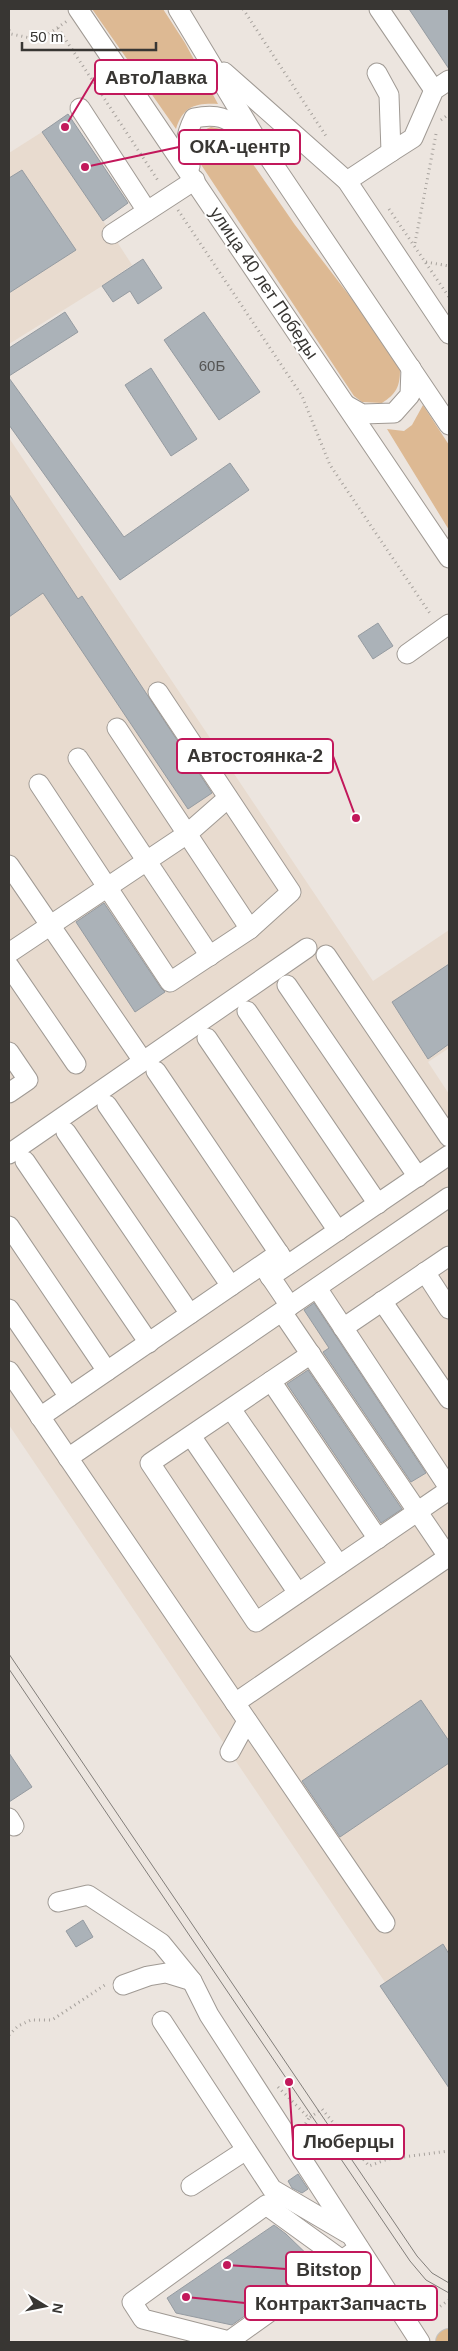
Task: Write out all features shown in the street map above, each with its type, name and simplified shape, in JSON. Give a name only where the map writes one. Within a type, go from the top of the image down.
[{"type":"street","points":[[178,9],[210,59],[257,140],[449,425]]},
{"type":"street","points":[[347,181],[413,138],[442,85],[379,9]]},
{"type":"street","name":"улица 40 лет Победы","points":[[73,14],[195,180],[449,558]]},
{"type":"street","points":[[210,59],[347,181],[407,262],[449,334]]},
{"type":"street","points":[[377,73],[389,95],[391,152]]},
{"type":"street","points":[[80,108],[147,211]]},
{"type":"street","points":[[112,234],[195,180],[185,148],[187,133],[194,118],[210,114],[225,118],[257,140]]},
{"type":"street","points":[[345,404],[362,414],[394,413],[410,395],[411,368]]},
{"type":"street","points":[[407,654],[445,627]]},
{"type":"street","points":[[39,784],[170,982],[250,929],[291,892],[158,692]]},
{"type":"street","points":[[117,728],[250,929]]},
{"type":"street","points":[[78,758],[210,956]]},
{"type":"street","points":[[9,953],[187,834],[228,798]]},
{"type":"street","points":[[9,865],[283,1259]]},
{"type":"street","points":[[149,1343],[17,1157],[149,1066],[307,948]]},
{"type":"street","points":[[326,955],[449,1137]]},
{"type":"street","points":[[9,966],[76,1064]]},
{"type":"street","points":[[287,985],[418,1176]]},
{"type":"street","points":[[247,1011],[378,1204]]},
{"type":"street","points":[[207,1038],[338,1231]]},
{"type":"street","points":[[9,1052],[28,1080],[9,1093]]},
{"type":"street","points":[[108,1105],[231,1286]]},
{"type":"street","points":[[66,1132],[190,1314]]},
{"type":"street","points":[[40,1417],[231,1286],[266,1271],[283,1259],[338,1231],[449,1155]]},
{"type":"street","points":[[68,1458],[449,1197]]},
{"type":"street","points":[[9,1226],[107,1371]]},
{"type":"street","points":[[343,1328],[449,1256]]},
{"type":"street","points":[[235,1703],[449,1557],[311,1354],[266,1271]]},
{"type":"street","points":[[425,1272],[449,1309]]},
{"type":"street","points":[[311,1354],[150,1463],[256,1622],[449,1489],[317,1288]]},
{"type":"street","points":[[382,1302],[449,1399]]},
{"type":"street","points":[[9,1309],[69,1397]]},
{"type":"street","points":[[9,1371],[385,1924]]},
{"type":"street","points":[[271,1381],[378,1538]]},
{"type":"street","points":[[231,1409],[339,1565]]},
{"type":"street","points":[[190,1436],[298,1593]]},
{"type":"street","points":[[230,1752],[247,1721]]},
{"type":"street","points":[[58,1902],[88,1895],[161,1943],[192,1981],[209,2014],[415,2335]]},
{"type":"street","points":[[123,1985],[148,1976],[166,1973],[192,1981]]},
{"type":"street","points":[[162,2021],[272,2189],[355,2241]]},
{"type":"street","points":[[192,2186],[246,2150]]},
{"type":"street","points":[[342,2260],[266,2205],[132,2302],[143,2319],[229,2341],[342,2260],[355,2241]]},
{"type":"path","points":[[9,30],[11,34],[40,40],[58,28],[73,14]]},
{"type":"path","points":[[58,28],[302,396],[330,465],[445,627]]},
{"type":"path","points":[[439,121],[449,114]]},
{"type":"path","points":[[437,131],[407,262],[449,266]]},
{"type":"path","points":[[9,2035],[18,2026],[31,2020],[52,2020],[99,1990],[109,1981],[123,1985]]},
{"type":"path","points":[[277,2086],[309,2118],[322,2109],[369,2166],[388,2159],[449,2150]]},
{"type":"path","points":[[415,2335],[449,2300]]},
{"type":"shaded area","points":[[92,9],[163,9],[185,43],[218,104],[203,104],[191,108],[182,115],[176,129]]},
{"type":"shaded area","points":[[211,127],[226,130],[246,154],[295,225],[352,299],[400,370],[396,390],[382,403],[362,402],[354,396],[198,160],[197,140],[202,132]]},
{"type":"shaded area","points":[[42,132],[132,265],[9,344],[9,153]]},
{"type":"shaded area","points":[[423,405],[449,445],[449,530],[387,429],[404,431],[412,425]]},
{"type":"shaded area","points":[[9,438],[373,981],[449,930],[449,1048],[428,1062],[449,1094],[449,2077],[9,1425]]},
{"type":"building","points":[[409,9],[449,9],[449,69]]},
{"type":"building","points":[[68,114],[128,203],[103,221],[42,132]]},
{"type":"building","points":[[22,170],[76,250],[9,293],[9,178]]},
{"type":"building","points":[[143,259],[162,288],[138,304],[130,291],[113,302],[102,286]]},
{"type":"building","points":[[65,312],[78,332],[9,376],[9,348]]},
{"type":"building","points":[[204,312],[260,392],[219,420],[164,340]]},
{"type":"building","points":[[151,368],[197,439],[171,456],[125,385]]},
{"type":"building","points":[[9,378],[124,537],[230,463],[249,490],[120,580],[9,425]]},
{"type":"building","points":[[9,494],[78,599],[82,596],[212,793],[188,809],[43,593],[9,617]]},
{"type":"building","points":[[378,623],[393,646],[373,659],[358,636]]},
{"type":"building","points":[[104,903],[165,992],[135,1012],[76,922]]},
{"type":"building","points":[[449,964],[449,1044],[428,1059],[392,1002]]},
{"type":"building","points":[[314,1303],[426,1473],[411,1482],[323,1352],[329,1348],[304,1310]]},
{"type":"building","points":[[308,1370],[402,1509],[381,1523],[287,1384]]},
{"type":"building","points":[[421,1700],[449,1741],[449,1763],[340,1837],[302,1781]]},
{"type":"building","points":[[9,1753],[32,1787],[9,1802]]},
{"type":"building","points":[[83,1920],[93,1937],[76,1947],[66,1931]]},
{"type":"building","points":[[443,1944],[449,1954],[449,2088],[380,1986]]},
{"type":"building","points":[[298,2174],[308,2189],[302,2193],[292,2188],[288,2181]]},
{"type":"building","points":[[274,2225],[317,2264],[232,2325],[176,2313],[167,2298]]},
{"type":"tram line","points":[[9,1654],[417,2256],[432,2273],[449,2283]]},
{"type":"tram line","points":[[9,1669],[410,2261],[426,2280],[449,2293]]},
{"type":"place","name":"АвтоЛавка","points":[[65,127]]},
{"type":"place","name":"ОКА-центр","points":[[85,167]]},
{"type":"place","name":"Автостоянка-2","points":[[356,818]]},
{"type":"place","name":"Люберцы","points":[[289,2082]]},
{"type":"place","name":"Bitstop","points":[[227,2265]]},
{"type":"place","name":"КонтрактЗапчасть","points":[[186,2297]]}]
